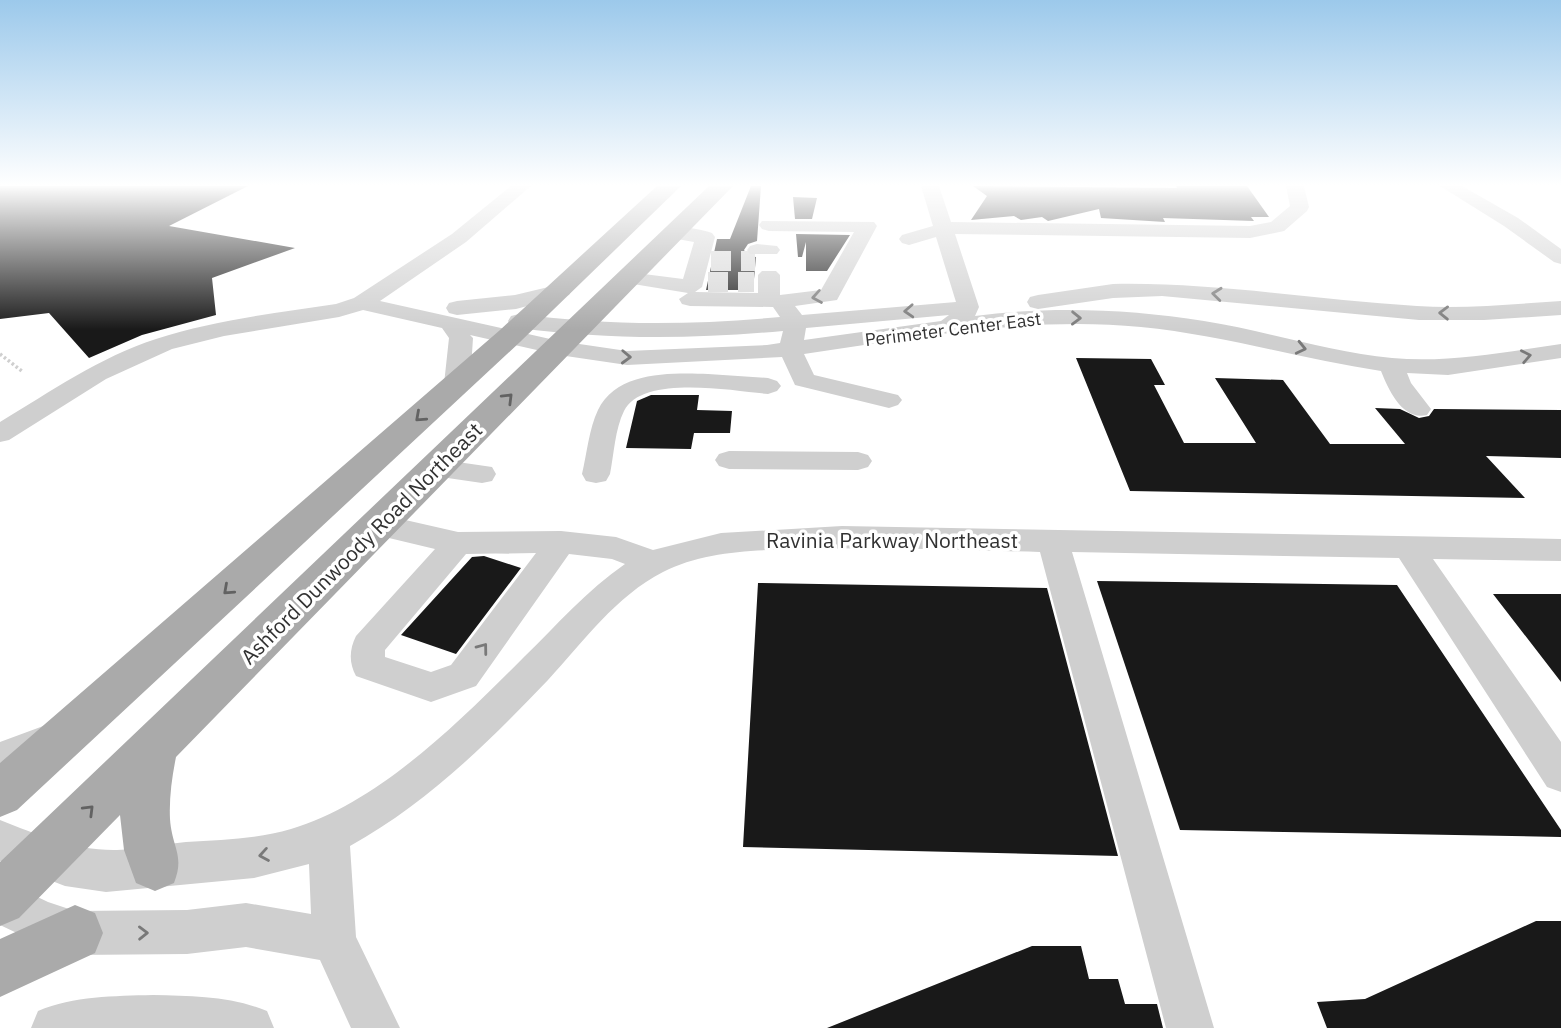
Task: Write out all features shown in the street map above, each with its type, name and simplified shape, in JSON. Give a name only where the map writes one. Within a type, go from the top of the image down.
[{"type":"main road","points":[[0,794],[518,329],[616,234]]},
{"type":"main road","name":"Ashford Dunwoody Road Northeast","points":[[0,900],[20,849],[156,744],[672,234]]},
{"type":"main road","points":[[155,865],[149,850],[144,810],[146,787],[156,744]]},
{"type":"main road","points":[[0,968],[75,933]]},
{"type":"street","points":[[0,433],[95,379],[77,371],[82,364],[156,334],[234,315],[253,318],[259,324],[339,310],[370,297],[464,234]]},
{"type":"street","points":[[681,234],[705,237],[689,331]]},
{"type":"street","points":[[628,278],[701,271],[765,273],[829,295],[863,234]]},
{"type":"street","points":[[909,239],[925,234]]},
{"type":"street","points":[[947,234],[968,307],[980,313],[1017,319]]},
{"type":"street","points":[[1528,234],[1561,258]]},
{"type":"street","points":[[765,273],[796,322],[790,349],[804,380]]},
{"type":"street","points":[[457,384],[461,338],[453,315],[516,302],[561,289]]},
{"type":"street","name":"Perimeter Center East","points":[[569,338],[689,331],[884,312],[1056,300],[1113,291],[1162,290],[1419,313],[1484,313],[1561,307]]},
{"type":"street","name":"Perimeter Center East","points":[[370,297],[569,338],[627,358],[790,349],[1017,319],[1110,318],[1238,333],[1336,357],[1391,365],[1448,368],[1561,351]]},
{"type":"street","points":[[934,328],[960,320],[968,307]]},
{"type":"street","points":[[1391,365],[1399,385],[1418,409]]},
{"type":"street","points":[[596,474],[613,405],[635,386],[662,381],[758,388],[804,380],[890,400]]},
{"type":"street","points":[[729,460],[797,468],[858,461]]},
{"type":"street","points":[[437,468],[482,474]]},
{"type":"street","points":[[379,525],[458,543],[561,542],[616,548],[653,563]]},
{"type":"street","name":"Ravinia Parkway Northeast","points":[[20,849],[74,867],[108,871],[255,857],[291,850],[329,836],[382,806],[452,747],[528,677],[609,594],[653,563],[691,551],[757,539],[842,537],[1561,550]]},
{"type":"street","points":[[1053,541],[1190,1028]]},
{"type":"street","points":[[458,543],[368,646],[369,666],[431,687],[463,676],[561,542]]},
{"type":"street","points":[[1408,547],[1561,774]]},
{"type":"street","points":[[0,759],[53,740],[74,728]]},
{"type":"street","points":[[329,836],[334,940],[376,1028]]},
{"type":"street","points":[[0,900],[40,922],[75,933],[187,932],[246,925],[334,940]]},
{"type":"street","points":[[55,1028],[78,1022],[156,1020],[237,1024],[250,1028]]},
{"type":"path","points":[[0,354],[23,372]]},
{"type":"building","points":[[0,234],[215,234],[295,248],[212,278],[216,315],[142,335],[89,358],[49,313],[0,319]]},
{"type":"building","points":[[732,234],[758,234],[757,241],[748,244],[744,250],[748,256],[756,257],[753,290],[706,290],[717,239],[730,239]]},
{"type":"building","points":[[796,234],[850,235],[827,271],[806,271],[806,242],[802,257],[798,257]]},
{"type":"building","points":[[1076,358],[1151,359],[1165,385],[1154,385],[1184,443],[1256,443],[1215,378],[1283,380],[1330,444],[1405,444],[1375,408],[1400,409],[1419,418],[1429,416],[1434,409],[1561,410],[1561,458],[1486,456],[1525,498],[1130,491]]},
{"type":"building","points":[[651,395],[699,395],[697,410],[732,411],[730,433],[694,433],[691,449],[626,448],[637,401]]},
{"type":"building","points":[[484,556],[521,568],[456,654],[401,635],[472,557]]},
{"type":"building","points":[[1097,581],[1397,585],[1561,830],[1561,837],[1180,830]]},
{"type":"building","points":[[758,583],[1047,588],[1118,856],[743,847]]},
{"type":"building","points":[[1493,594],[1561,594],[1561,682]]},
{"type":"building","points":[[1536,921],[1561,921],[1561,1028],[1327,1028],[1317,1002],[1365,999]]},
{"type":"building","points":[[1032,946],[1081,946],[1089,979],[1118,979],[1125,1004],[1157,1004],[1163,1028],[827,1028]]},
{"type":"tunnel","points":[[711,261],[755,261]]},
{"type":"tunnel","points":[[708,282],[754,282]]}]
